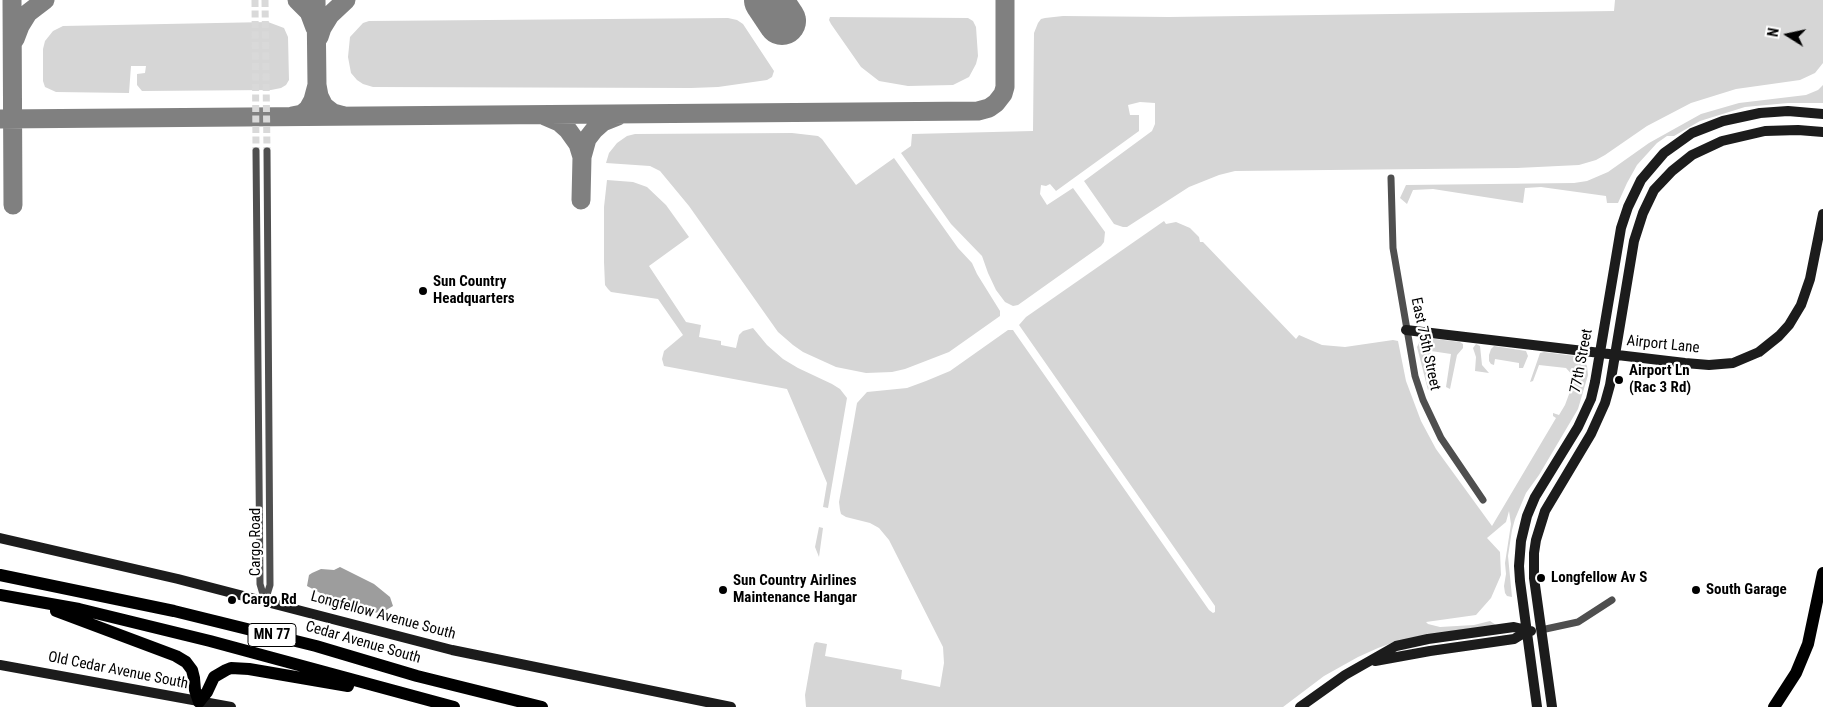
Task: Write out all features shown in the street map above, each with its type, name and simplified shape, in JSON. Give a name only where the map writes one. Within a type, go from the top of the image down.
[{"type":"highway","points":[[1774,707],[1796,672],[1808,644],[1823,573]]},
{"type":"highway","name":"Cedar Avenue South","points":[[0,574],[174,610],[316,646],[417,676],[542,707]]},
{"type":"highway","name":"MN 77","points":[[0,595],[79,609],[210,641],[454,707]]},
{"type":"highway","points":[[28,600],[176,656],[186,662],[192,670],[194,690],[198,704]]},
{"type":"highway","points":[[198,704],[207,692],[214,677],[226,670],[239,668],[422,699]]},
{"type":"street","name":"77th Street","points":[[1537,707],[1519,566],[1523,528],[1535,497],[1578,427],[1587,408],[1595,382],[1622,228],[1628,207],[1641,180],[1664,153],[1692,134],[1723,121],[1760,113],[1788,111],[1823,114]]},
{"type":"street","name":"77th Street","points":[[1552,707],[1534,564],[1538,530],[1545,511],[1591,434],[1608,394],[1637,232],[1643,213],[1654,190],[1672,171],[1692,155],[1722,141],[1765,130],[1823,132]]},
{"type":"street","name":"Cargo Road","points":[[256,150],[260,584],[265,601]]},
{"type":"street","name":"Cargo Road","points":[[265,601],[270,585],[266,150]]},
{"type":"street","name":"East 75th Street","points":[[1391,178],[1392,248],[1415,376],[1428,412],[1449,451],[1482,500]]},
{"type":"street","name":"Airport Lane","points":[[1406,330],[1709,365],[1733,362],[1759,352],[1789,325],[1801,305],[1810,279],[1823,214]]},
{"type":"street","name":"Longfellow Avenue South","points":[[0,538],[178,579],[452,650],[731,707]]},
{"type":"street","points":[[1300,707],[1345,675],[1396,646],[1428,639],[1514,627],[1527,631],[1541,630],[1578,622],[1612,600]]},
{"type":"street","name":"Old Cedar Avenue South","points":[[0,665],[198,704],[231,707]]},
{"type":"shaded area","points":[[1615,0],[1823,0],[1823,63],[1815,73],[1800,80],[1736,89],[1691,103],[1647,126],[1596,160],[1579,165],[1517,168],[1235,171],[1189,187],[1127,227],[1123,227],[1114,224],[1084,181],[1152,131],[1155,124],[1155,103],[1140,102],[1128,105],[1130,115],[1139,115],[1139,131],[1056,191],[1050,184],[1046,186],[1041,185],[1040,194],[1047,205],[1073,188],[1105,232],[1104,242],[1018,305],[1013,306],[1005,302],[996,290],[982,256],[951,224],[901,153],[911,146],[912,134],[1033,131],[1034,33],[1038,23],[1041,19],[1045,18],[1063,16],[1169,17],[1614,11]]},
{"type":"shaded area","points":[[830,17],[968,18],[973,21],[976,27],[978,56],[976,64],[969,77],[953,85],[908,86],[879,81],[861,67],[831,24]]},
{"type":"shaded area","points":[[728,18],[743,24],[774,71],[772,77],[767,80],[718,87],[691,88],[373,87],[363,84],[351,73],[348,57],[350,37],[363,23],[369,21]]},
{"type":"shaded area","points":[[268,22],[284,28],[288,37],[289,80],[281,88],[271,90],[142,91],[137,85],[137,74],[145,73],[146,66],[131,66],[129,93],[56,92],[45,87],[43,81],[43,49],[45,41],[53,31],[63,26]]},
{"type":"shaded area","points":[[1823,85],[1823,103],[1788,103],[1745,107],[1700,121],[1674,136],[1667,136],[1657,143],[1637,165],[1618,203],[1607,203],[1606,196],[1541,187],[1525,188],[1523,203],[1433,189],[1413,190],[1407,204],[1400,198],[1406,185],[1574,183],[1587,181],[1608,172],[1649,143],[1701,114],[1739,103],[1806,95],[1818,90]]},
{"type":"shaded area","points":[[792,133],[818,136],[822,139],[856,185],[894,158],[958,248],[972,263],[1000,311],[1000,316],[949,352],[905,369],[892,372],[866,373],[836,367],[803,352],[778,332],[689,206],[660,171],[650,166],[606,163],[609,153],[617,143],[627,136],[635,134]]},
{"type":"shaded area","points":[[607,180],[633,182],[647,187],[666,205],[689,237],[649,266],[686,322],[701,325],[699,337],[721,341],[721,345],[736,348],[739,335],[743,331],[753,328],[767,345],[783,359],[832,384],[840,389],[847,398],[828,508],[823,507],[827,483],[787,389],[664,366],[662,359],[664,351],[683,335],[658,299],[611,292],[605,285],[604,207]]},
{"type":"shaded area","points":[[1164,221],[1166,224],[1176,222],[1190,228],[1199,237],[1200,242],[1203,242],[1296,339],[1299,335],[1322,345],[1345,347],[1393,340],[1398,341],[1406,381],[1421,421],[1436,449],[1492,526],[1556,418],[1553,416],[1553,413],[1559,415],[1565,405],[1575,378],[1566,368],[1539,365],[1533,381],[1530,382],[1540,353],[1575,356],[1584,361],[1587,366],[1588,375],[1578,409],[1539,475],[1526,493],[1515,519],[1508,556],[1512,597],[1507,596],[1504,586],[1505,563],[1511,524],[1509,511],[1506,522],[1487,538],[1500,552],[1501,575],[1491,598],[1476,615],[1426,622],[1440,627],[1474,625],[1490,621],[1496,625],[1392,643],[1378,648],[1324,676],[1283,707],[806,707],[805,695],[814,644],[816,642],[827,644],[825,656],[902,670],[901,679],[940,687],[944,663],[943,647],[889,540],[879,528],[870,523],[841,514],[839,502],[857,403],[867,392],[907,388],[950,371],[1008,330],[1013,330],[1209,610],[1213,613],[1215,612],[1215,606],[1019,325],[1026,317]]},
{"type":"shaded area","points":[[1427,338],[1463,344],[1463,348],[1457,355],[1450,389],[1446,387],[1451,354],[1431,351],[1426,381],[1428,390],[1417,347],[1420,341]]},
{"type":"shaded area","points":[[1476,344],[1480,346],[1482,365],[1489,373],[1475,371],[1476,357],[1473,348]]},
{"type":"shaded area","points":[[1494,346],[1526,351],[1528,356],[1523,368],[1519,368],[1519,363],[1495,359],[1494,365],[1491,364],[1489,355]]},
{"type":"shaded area","points":[[819,527],[823,528],[819,557],[815,547]]},
{"type":"shaded area","points":[[340,567],[374,584],[390,597],[393,606],[381,613],[371,612],[326,596],[307,586],[309,575],[312,573],[321,569],[334,570]]},
{"type":"taxiway","points":[[12,0],[13,205]]},
{"type":"taxiway","points":[[15,39],[28,13],[45,0]]},
{"type":"taxiway","points":[[297,0],[309,12],[315,28]]},
{"type":"taxiway","points":[[316,0],[317,85]]},
{"type":"taxiway","points":[[319,37],[330,15],[346,0]]},
{"type":"taxiway","points":[[0,119],[978,111],[989,108],[996,103],[1003,94],[1005,87],[1005,0]]},
{"type":"taxiway","points":[[292,116],[302,114],[308,109],[313,100],[317,85],[319,96],[324,106],[333,113],[344,116]]},
{"type":"taxiway","points":[[545,116],[559,122],[568,130],[578,144],[582,157],[587,139],[594,130],[603,122],[618,116]]},
{"type":"taxiway","points":[[581,200],[582,157]]},
{"type":"runway","points":[[768,0],[782,21]]},
{"type":"tunnel","points":[[255,0],[256,151]]},
{"type":"tunnel","points":[[265,0],[267,151]]},
{"type":"place","name":"Sun Country Headquarters","points":[[423,291]]},
{"type":"place","name":"Airport Ln (Rac 3 Rd)","points":[[1619,380]]},
{"type":"place","name":"Longfellow Av S","points":[[1541,578]]},
{"type":"place","name":"Sun Country Airlines Maintenance Hangar","points":[[723,590]]},
{"type":"place","name":"South Garage","points":[[1696,590]]},
{"type":"place","name":"Cargo Rd","points":[[232,600]]}]
